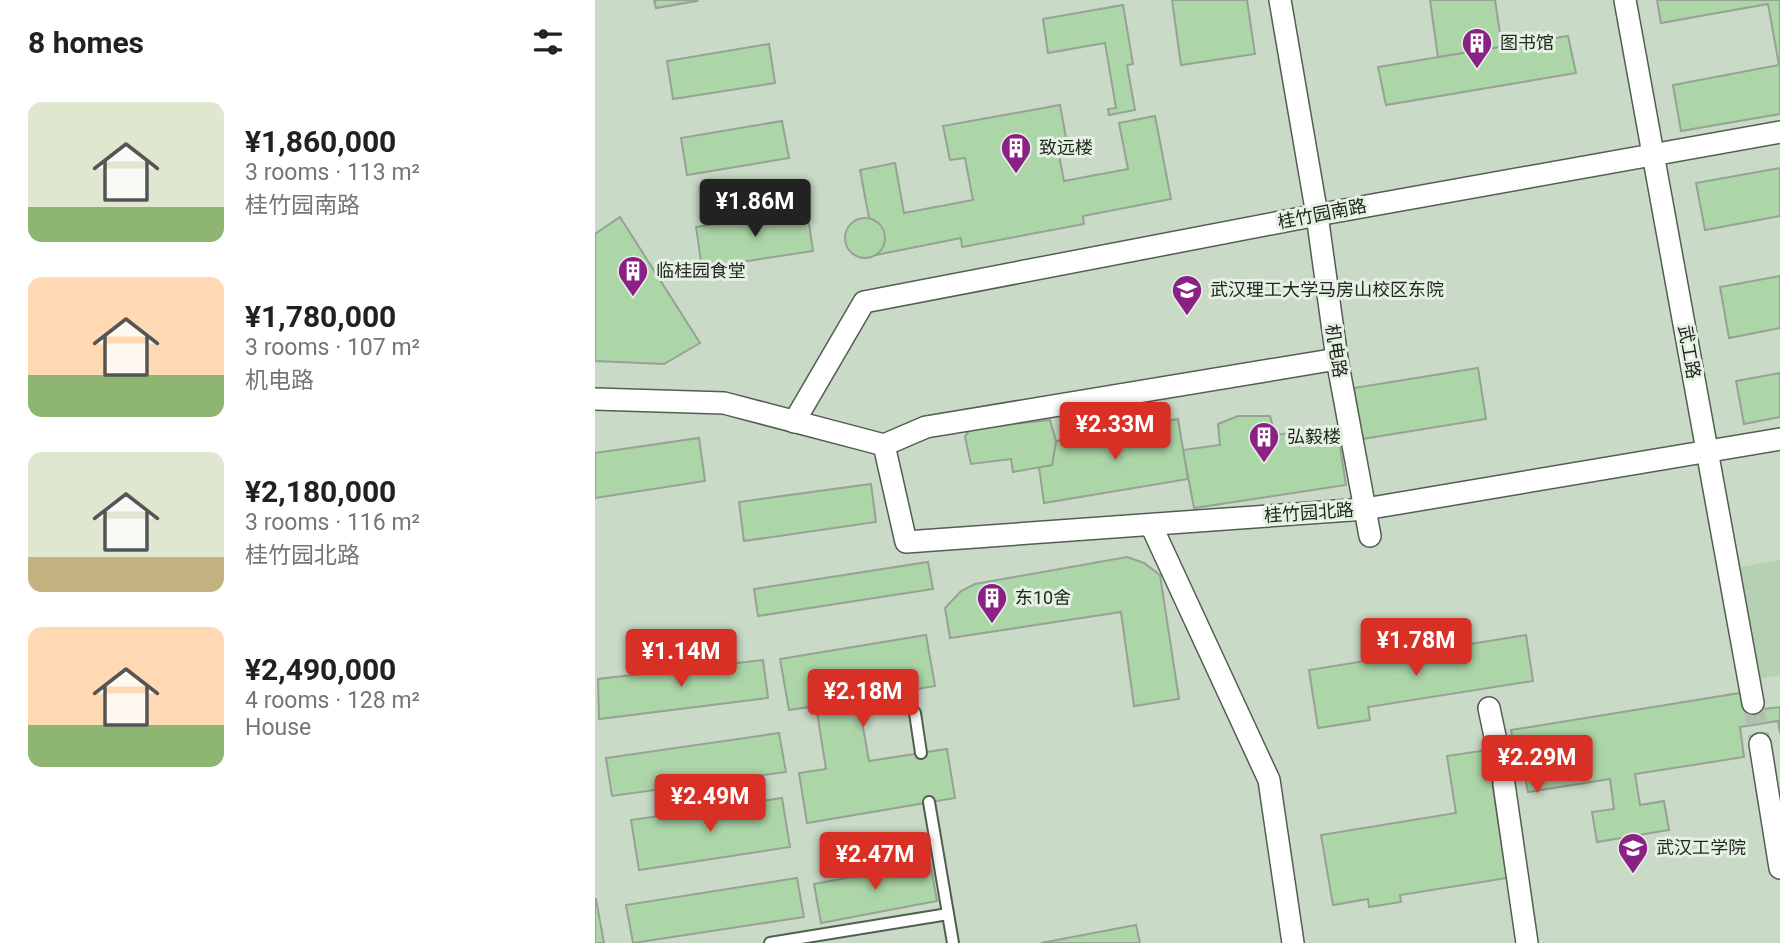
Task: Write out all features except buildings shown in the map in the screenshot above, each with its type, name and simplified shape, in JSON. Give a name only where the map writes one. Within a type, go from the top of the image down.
[{"type":"street","name":"机电路","points":[[1280,0],[1317,215],[1337,359],[1370,536]]},
{"type":"street","name":"武工路","points":[[1625,0],[1753,703]]},
{"type":"street","name":"桂竹园南路","points":[[794,422],[864,302],[1317,215],[1780,132]]},
{"type":"street","points":[[595,399],[724,403],[884,445],[926,427],[1337,359]]},
{"type":"street","name":"桂竹园北路","points":[[884,445],[906,542],[1365,509],[1780,439]]},
{"type":"street","points":[[1151,524],[1269,780],[1293,943]]},
{"type":"street","points":[[1489,708],[1496,741]]},
{"type":"street","points":[[1760,744],[1780,868]]},
{"type":"street","points":[[1504,785],[1527,943]]},
{"type":"lane","points":[[915,713],[921,753]]},
{"type":"lane","points":[[929,802],[953,943]]},
{"type":"lane","points":[[770,943],[948,914]]},
{"type":"shaded area","name":"武汉理工大学马房山校区东院","points":[[595,0],[1780,0],[1780,943],[595,943]]},
{"type":"shaded area","points":[[1780,560],[1780,675],[1758,679],[1737,568]]},
{"type":"tunnel","points":[[1753,703],[1760,744]]},
{"type":"tunnel","points":[[1496,741],[1504,784]]},
{"type":"place","name":"图书馆","points":[[1477,70]]},
{"type":"place","name":"致远楼","points":[[1016,175]]},
{"type":"place","name":"临桂园食堂","points":[[633,298]]},
{"type":"place","name":"武汉理工大学马房山校区东院","points":[[1187,317]]},
{"type":"place","name":"弘毅楼","points":[[1264,464]]},
{"type":"place","name":"东10舍","points":[[992,625]]},
{"type":"place","name":"武汉工学院","points":[[1633,875]]}]
